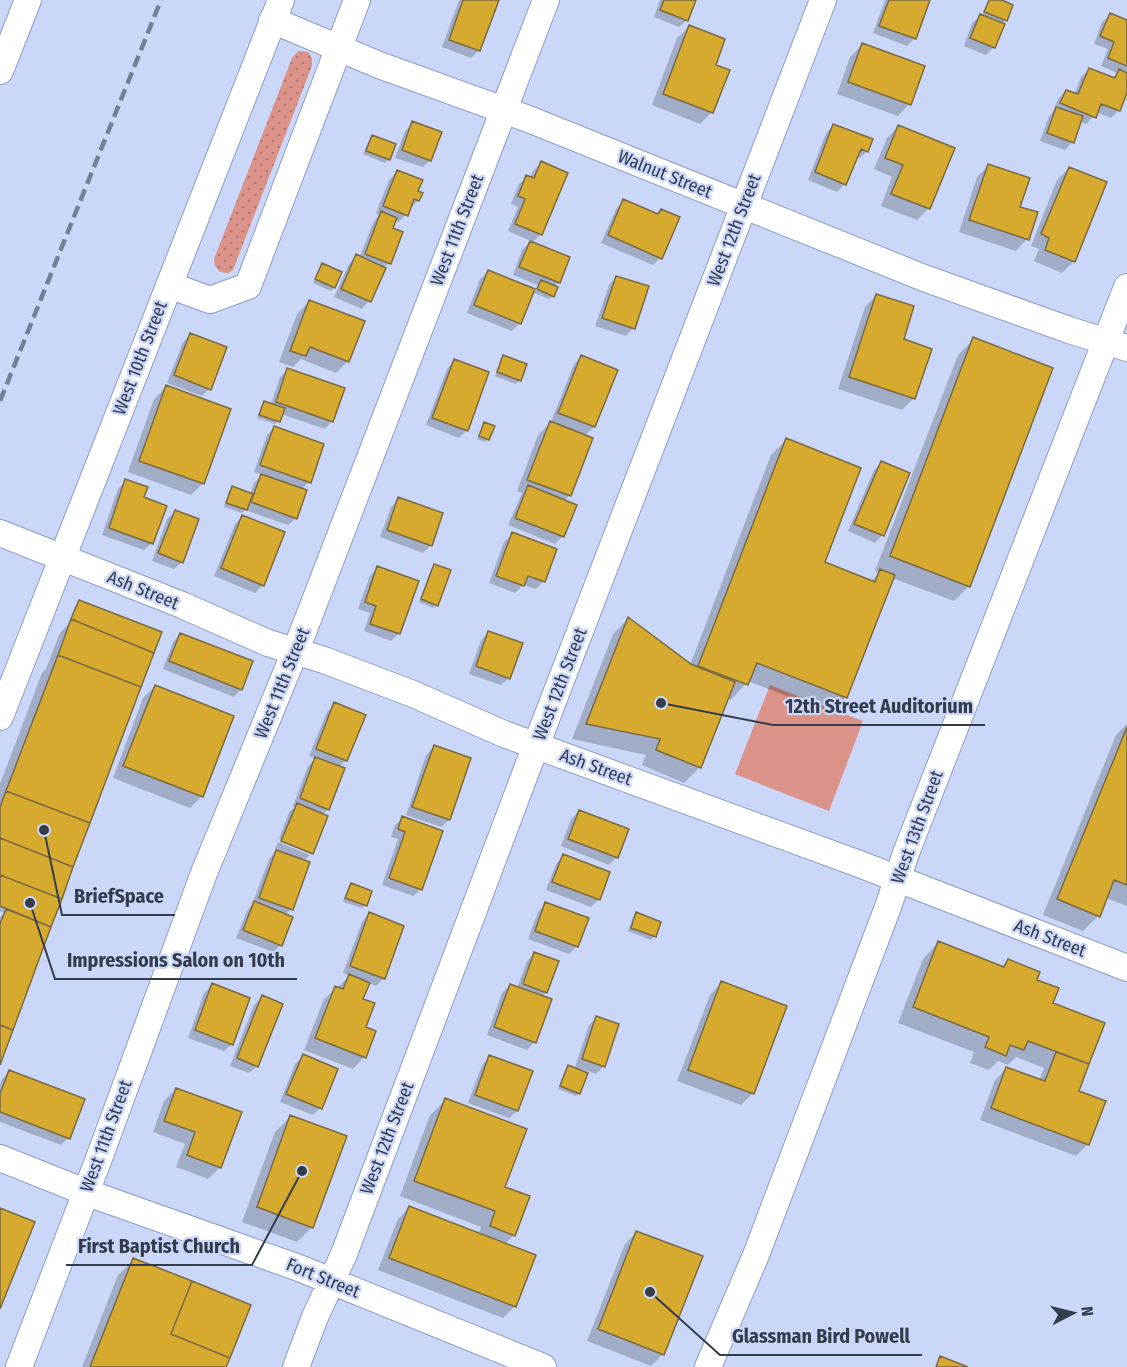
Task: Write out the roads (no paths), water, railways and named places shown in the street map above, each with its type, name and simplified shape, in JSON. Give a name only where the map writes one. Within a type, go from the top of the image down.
[{"type":"street","points":[[0,72],[28,0]]},
{"type":"street","points":[[169,285],[210,300],[248,286],[357,0]]},
{"type":"street","name":"West 11th Street","points":[[19,1367],[204,873],[295,652],[546,0]]},
{"type":"street","name":"West 12th Street","points":[[296,1367],[332,1281],[823,0]]},
{"type":"street","name":"Walnut Street","points":[[277,10],[339,48],[379,65],[504,110],[924,278],[1116,345]]},
{"type":"street","name":"West 10th Street","points":[[0,717],[277,10]]},
{"type":"street","name":"West 13th Street","points":[[708,1367],[756,1255],[910,842],[1116,345],[1127,286]]},
{"type":"street","name":"Ash Street","points":[[0,533],[268,643],[324,660],[413,694],[504,734],[730,815],[1127,968]]},
{"type":"street","name":"Fort Street","points":[[0,1158],[85,1192],[288,1264],[543,1367]]},
{"type":"railway","points":[[0,401],[161,0]]},
{"type":"place","name":"12th Street Auditorium","points":[[661,703]]},
{"type":"place","name":"BriefSpace","points":[[44,830]]},
{"type":"place","name":"Impressions Salon on 10th","points":[[30,903]]},
{"type":"place","name":"First Baptist Church","points":[[302,1171]]},
{"type":"place","name":"Glassman Bird Powell","points":[[650,1292]]}]
